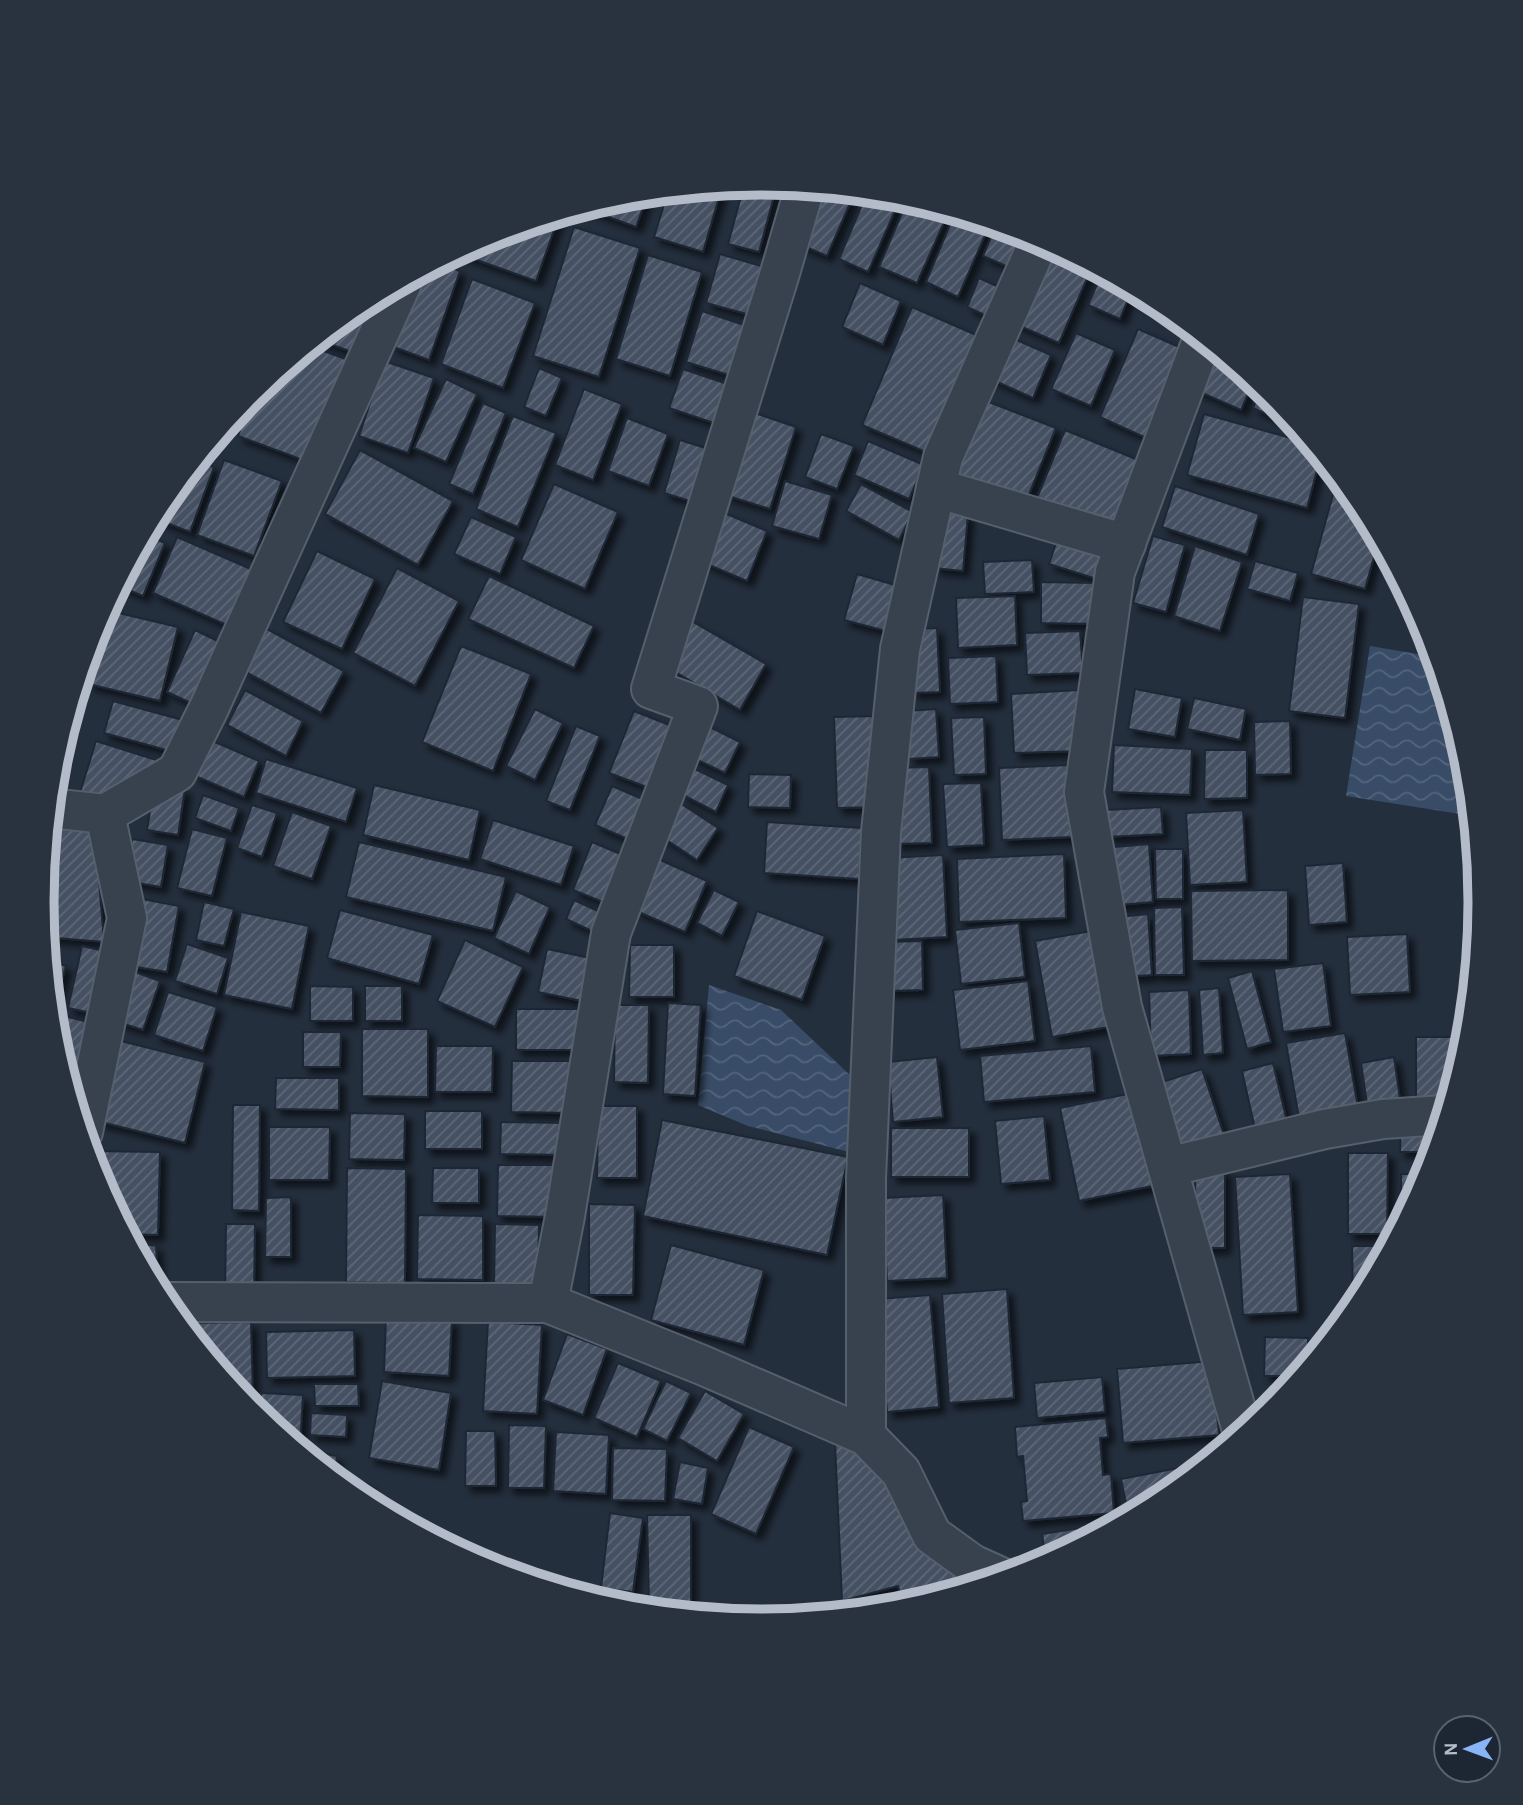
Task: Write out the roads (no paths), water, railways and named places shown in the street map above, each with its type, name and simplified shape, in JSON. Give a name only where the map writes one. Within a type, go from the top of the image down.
[{"type":"street","points":[[548,1303],[565,1216],[611,933],[698,706],[651,689],[802,197]]},
{"type":"street","points":[[866,1436],[866,1178],[881,832],[900,649],[943,457],[1035,250]]},
{"type":"street","points":[[60,809],[105,814],[177,772],[209,708],[395,298]]},
{"type":"street","points":[[1200,347],[1115,572],[1084,792],[1122,1007],[1240,1423]]},
{"type":"street","points":[[936,488],[1126,544]]},
{"type":"street","points":[[87,1114],[127,918],[105,814]]},
{"type":"street","points":[[1168,1167],[1325,1129],[1384,1119],[1436,1116]]},
{"type":"street","points":[[178,1302],[548,1303],[702,1365],[866,1436],[901,1472],[932,1535],[972,1564],[989,1572]]},
{"type":"water","points":[[1370,646],[1424,655],[1445,719],[1463,814],[1346,796]]},
{"type":"water","points":[[709,985],[781,1010],[851,1076],[849,1152],[748,1126],[698,1105]]}]
